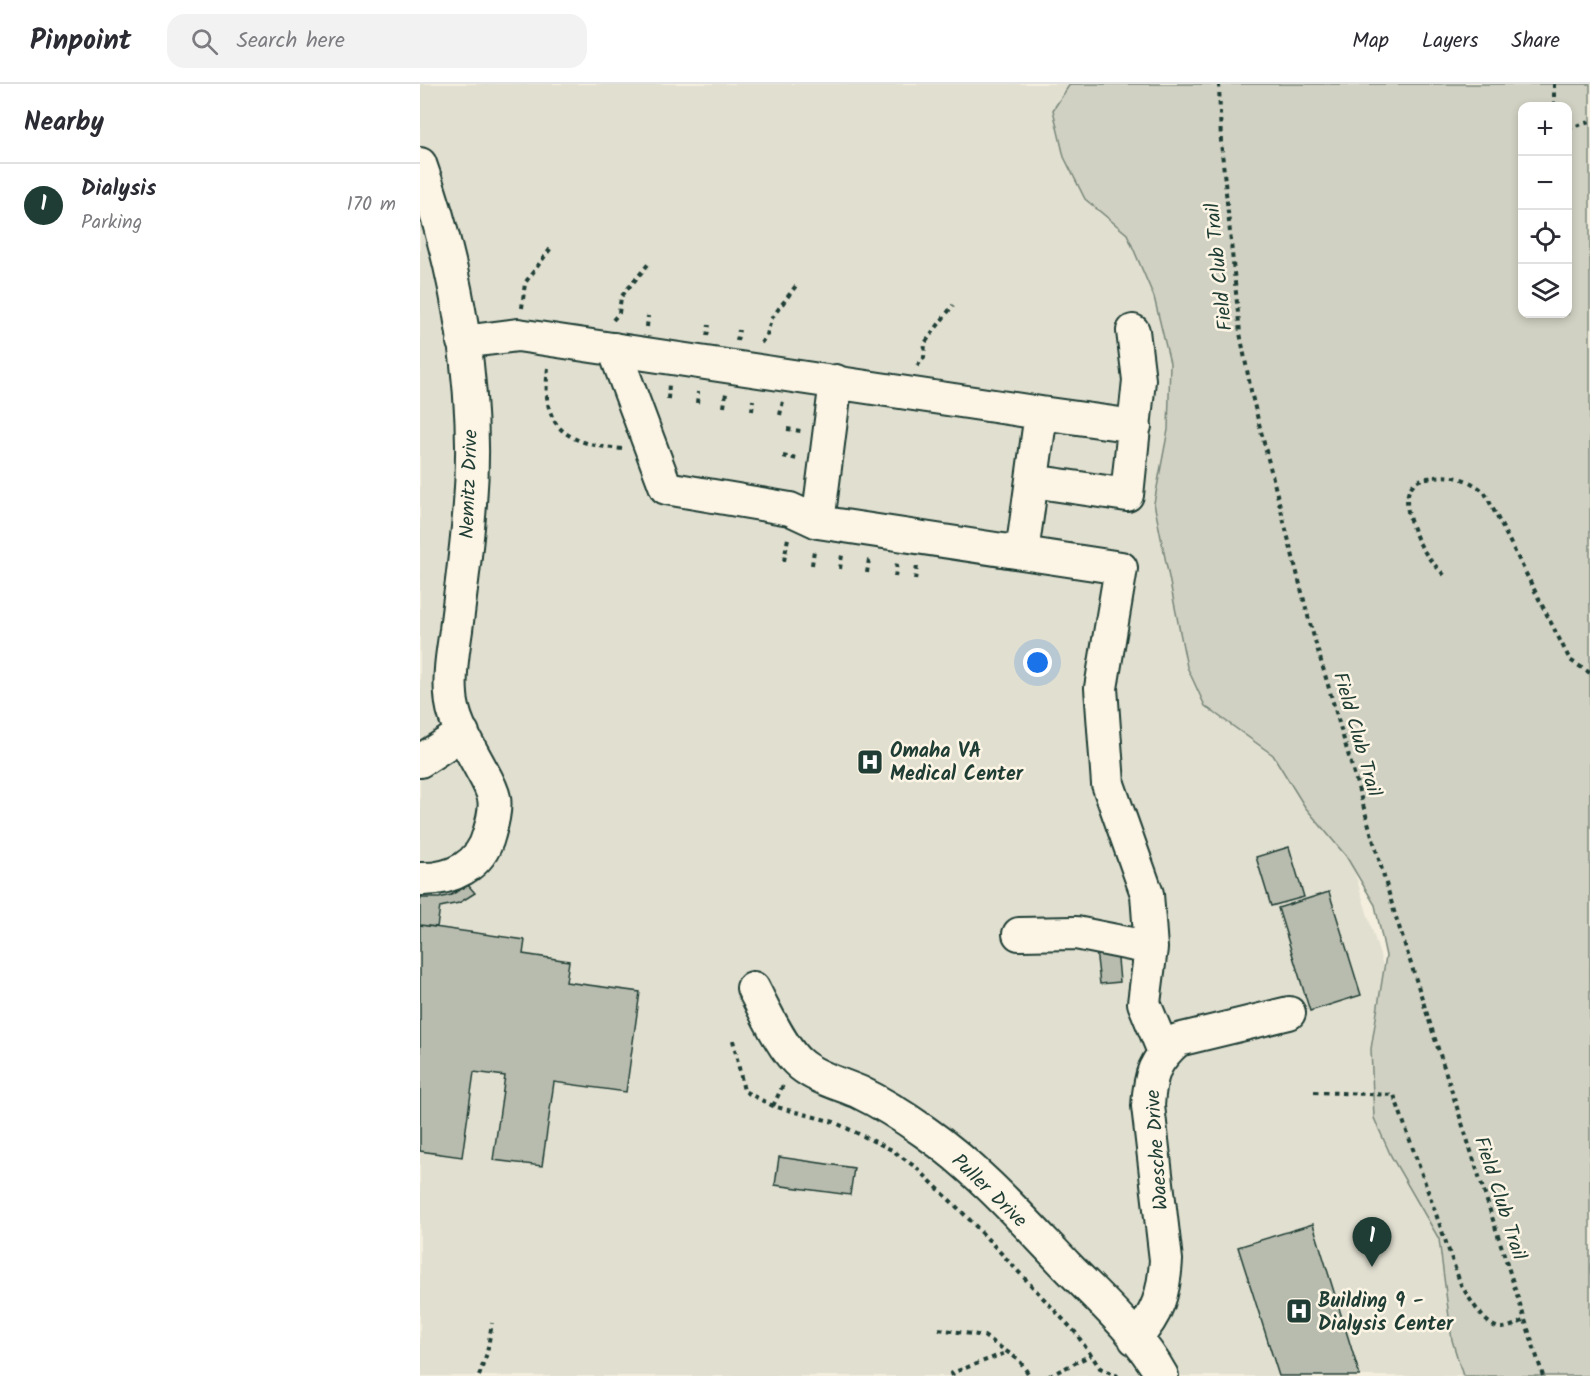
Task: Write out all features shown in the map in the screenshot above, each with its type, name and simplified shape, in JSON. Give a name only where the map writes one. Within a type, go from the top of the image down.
[{"type":"lane","name":"Nemitz Drive","points":[[420,164],[447,254],[463,342],[471,437],[471,488],[464,572],[451,672],[452,706],[495,799],[489,835],[483,851],[472,864],[455,874],[437,879],[420,879]]},
{"type":"lane","points":[[1032,481],[1127,495],[1139,380],[1133,331]]},
{"type":"lane","points":[[463,342],[518,335],[1135,426]]},
{"type":"lane","points":[[603,348],[666,488],[790,509],[818,522],[1121,568],[1101,688],[1107,784],[1148,894],[1151,948],[1144,1003],[1164,1052],[1178,1040],[1289,1013]]},
{"type":"lane","points":[[818,522],[836,381]]},
{"type":"lane","points":[[1022,553],[1041,413]]},
{"type":"lane","points":[[420,761],[463,734]]},
{"type":"lane","points":[[1019,934],[1076,933],[1151,948]]},
{"type":"lane","name":"Puller Drive","points":[[753,988],[786,1046],[800,1064],[815,1074],[901,1115],[950,1151],[996,1193],[1135,1338],[1162,1376]]},
{"type":"lane","name":"Waesche Drive","points":[[1135,1338],[1149,1323],[1158,1305],[1165,1282],[1166,1260],[1148,1106],[1149,1083],[1155,1064],[1164,1052]]},
{"type":"path","name":"Field Club Trail","points":[[1219,84],[1221,142],[1240,333],[1252,396],[1309,620],[1394,911],[1543,1376]]},
{"type":"path","points":[[1554,84],[1554,102]]},
{"type":"path","points":[[1572,127],[1590,122]]},
{"type":"path","points":[[518,335],[525,283],[551,248]]},
{"type":"path","points":[[603,348],[619,313],[621,297],[650,262]]},
{"type":"path","points":[[743,368],[767,335],[771,320],[798,283]]},
{"type":"path","points":[[898,390],[924,358],[925,342],[953,305]]},
{"type":"path","points":[[549,363],[547,402],[553,420],[559,427],[571,437],[592,446],[630,450]]},
{"type":"path","points":[[1444,575],[1426,555],[1415,536],[1407,503],[1412,485],[1420,480],[1442,476],[1474,483],[1485,493],[1570,660],[1590,673]]},
{"type":"path","points":[[733,1040],[744,1091],[773,1106],[834,1122],[892,1150],[918,1169],[968,1218],[1075,1332],[1100,1368],[1118,1376]]},
{"type":"path","points":[[1314,1092],[1394,1095],[1461,1285],[1476,1309],[1492,1325],[1501,1328],[1525,1320]]},
{"type":"path","points":[[479,1376],[487,1353],[492,1323]]},
{"type":"path","points":[[939,1329],[978,1334],[993,1341],[1018,1360],[1030,1376]]},
{"type":"path","points":[[953,1376],[952,1373],[1008,1352]]},
{"type":"path","points":[[1048,1376],[1091,1355]]},
{"type":"shaded area","name":"Omaha VA Medical Center","points":[[420,84],[1161,84],[1216,417],[1508,1376],[420,1376]]},
{"type":"shaded area","points":[[1070,84],[1590,84],[1590,1376],[1463,1376],[1452,1340],[1439,1239],[1391,1156],[1374,1118],[1371,1049],[1386,956],[1375,905],[1346,856],[1305,807],[1273,755],[1205,706],[1187,667],[1154,503],[1168,430],[1170,363],[1154,297],[1127,234],[1085,199],[1064,157],[1053,110]]},
{"type":"building","points":[[1289,847],[1304,897],[1271,906],[1256,857]]},
{"type":"building","points":[[468,885],[475,893],[459,903],[440,907],[437,927],[420,925],[420,898],[439,898],[451,895]]},
{"type":"building","points":[[1329,892],[1361,995],[1310,1011],[1278,908]]},
{"type":"building","points":[[420,925],[525,940],[523,954],[569,961],[566,982],[640,992],[626,1092],[554,1082],[542,1166],[493,1160],[505,1076],[474,1072],[462,1157],[420,1151]]},
{"type":"building","points":[[1117,948],[1120,982],[1100,984],[1096,950]]},
{"type":"building","points":[[779,1157],[854,1168],[850,1195],[775,1185]]},
{"type":"building","name":"Building 9 - Dialysis Center","points":[[1313,1224],[1360,1376],[1279,1376],[1238,1247]]},
{"type":"place","name":"Omaha VA Medical Center","points":[[870,762]]},
{"type":"place","name":"Dialysis","points":[[1372,1267]]},
{"type":"place","name":"Building 9 - Dialysis Center","points":[[1299,1311]]}]
